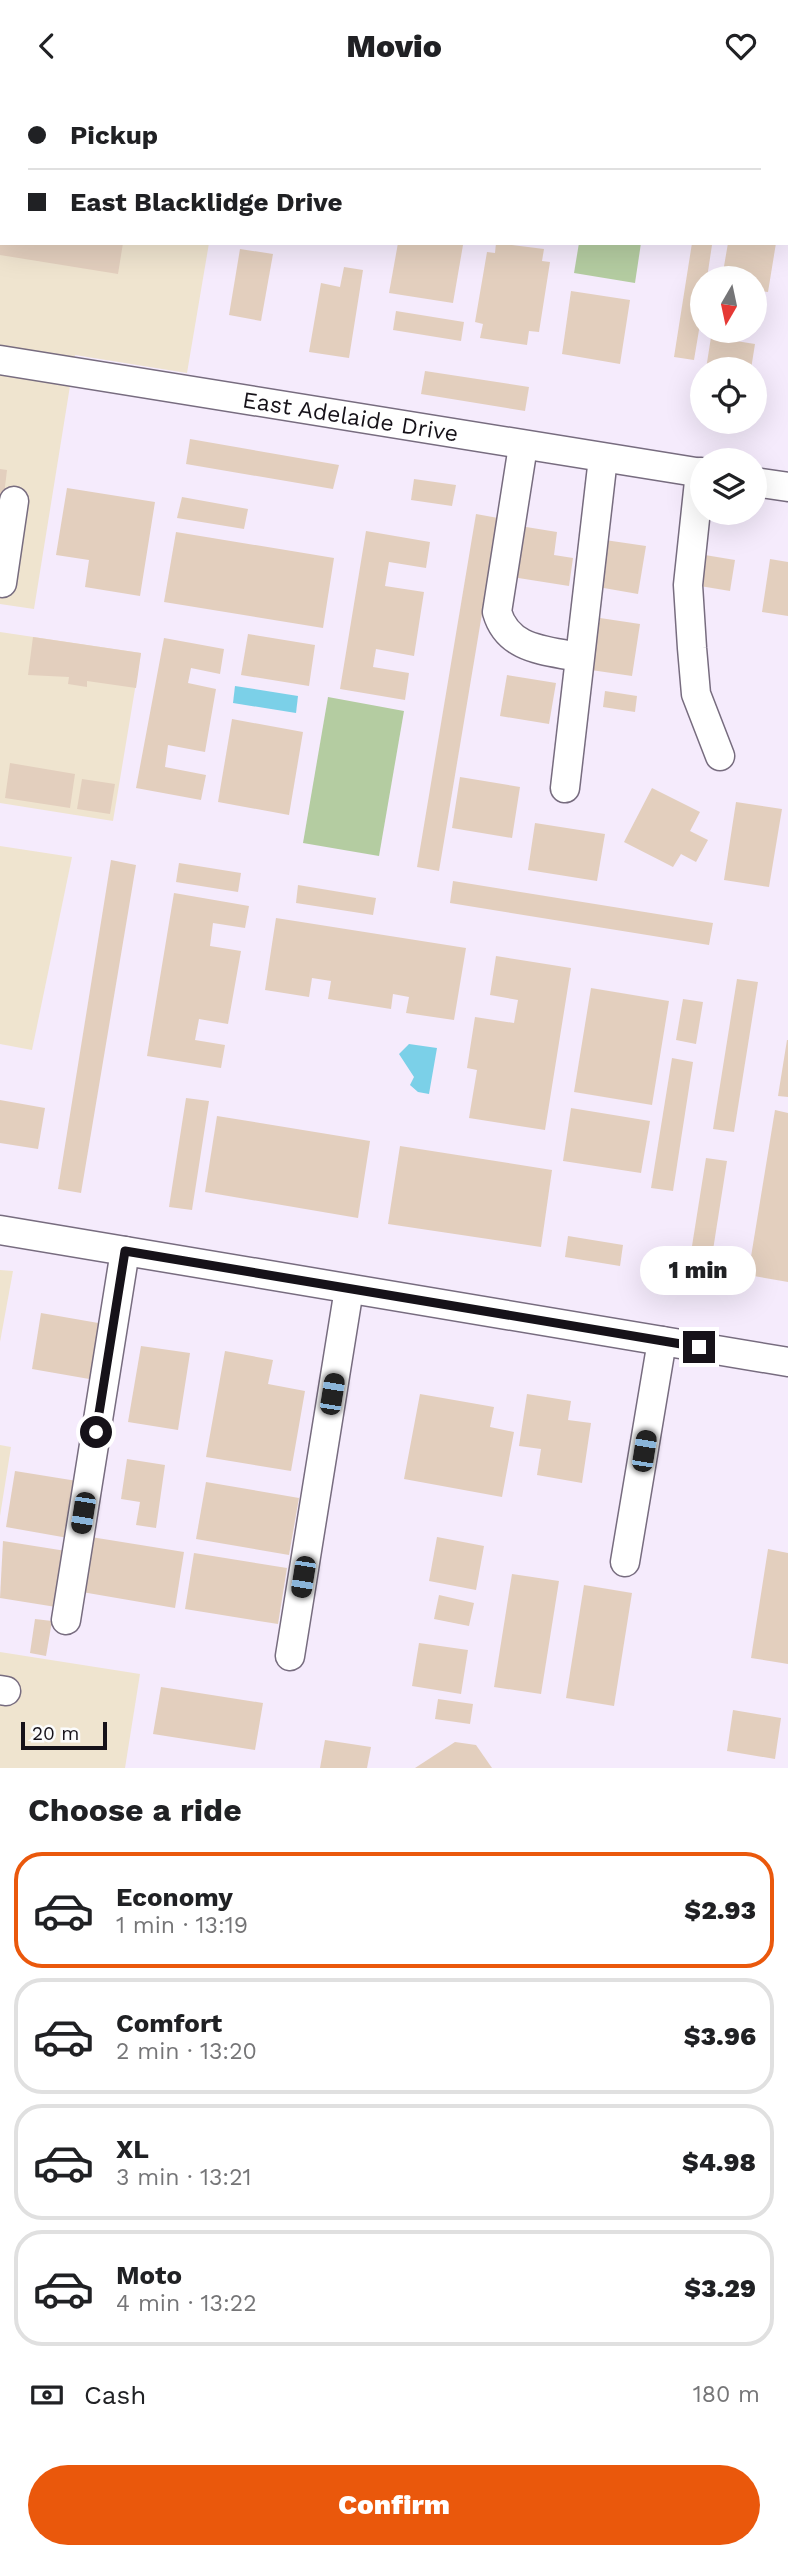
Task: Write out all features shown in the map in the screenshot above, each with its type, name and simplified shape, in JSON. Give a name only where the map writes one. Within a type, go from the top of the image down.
[{"type":"street","name":"East Adelaide Drive","points":[[0,360],[690,471]]},
{"type":"street","points":[[523,446],[497,612],[506,633],[516,642],[578,657]]},
{"type":"street","points":[[565,787],[603,458]]},
{"type":"street","points":[[767,484],[788,488]]},
{"type":"street","points":[[2,583],[14,501]]},
{"type":"street","points":[[695,525],[688,585],[696,694],[720,756]]},
{"type":"street","points":[[0,1230],[788,1362]]},
{"type":"street","points":[[66,1620],[125,1251]]},
{"type":"street","points":[[290,1656],[349,1289]]},
{"type":"street","points":[[625,1562],[662,1341]]},
{"type":"shaded area","points":[[0,245],[209,245],[187,373],[75,355],[34,609],[0,604]]},
{"type":"shaded area","points":[[0,632],[141,653],[113,821],[0,803]]},
{"type":"shaded area","points":[[0,846],[72,857],[32,1050],[0,1044]]},
{"type":"shaded area","points":[[0,1270],[13,1271],[0,1342]]},
{"type":"shaded area","points":[[0,1445],[11,1447],[0,1516]]},
{"type":"shaded area","points":[[0,1652],[140,1674],[125,1768],[0,1768]]},
{"type":"green space","points":[[579,245],[641,245],[635,283],[574,273]]},
{"type":"green space","points":[[328,697],[404,711],[379,856],[303,843]]},
{"type":"water","points":[[235,686],[298,696],[296,713],[233,703]]},
{"type":"water","points":[[409,1044],[437,1048],[429,1094],[418,1092],[410,1085],[414,1077],[399,1054]]},
{"type":"building","points":[[0,245],[123,245],[118,274],[0,255]]},
{"type":"building","points":[[398,245],[463,245],[453,303],[389,293]]},
{"type":"building","points":[[496,245],[544,249],[542,261],[550,262],[539,332],[529,331],[527,345],[480,338],[483,324],[475,322],[487,252],[495,253]]},
{"type":"building","points":[[692,245],[712,245],[709,266],[690,266],[690,343],[697,343],[694,357],[690,357],[690,359],[674,357]]},
{"type":"building","points":[[728,245],[776,245],[768,292],[767,266],[724,266]]},
{"type":"building","points":[[240,249],[273,254],[261,321],[229,315]]},
{"type":"building","points":[[344,267],[363,270],[349,358],[309,352],[321,283],[340,287]]},
{"type":"building","points":[[571,291],[630,300],[620,364],[562,354]]},
{"type":"building","points":[[396,311],[464,322],[461,341],[393,330]]},
{"type":"building","points":[[710,343],[755,344],[753,357],[708,357]]},
{"type":"building","points":[[425,371],[529,387],[525,411],[421,394]]},
{"type":"building","points":[[190,439],[339,465],[333,489],[186,464]]},
{"type":"building","points":[[0,469],[7,470],[2,512],[0,512]]},
{"type":"building","points":[[414,479],[456,485],[452,506],[411,500]]},
{"type":"building","points":[[67,488],[155,502],[140,596],[85,587],[89,560],[56,555]]},
{"type":"building","points":[[182,497],[248,509],[244,529],[177,518]]},
{"type":"building","points":[[476,514],[498,518],[439,871],[417,867]]},
{"type":"building","points":[[520,526],[557,532],[554,555],[573,558],[569,586],[512,577]]},
{"type":"building","points":[[366,531],[430,542],[426,568],[389,562],[385,586],[424,592],[414,656],[376,649],[373,667],[409,673],[405,700],[340,689]]},
{"type":"building","points":[[176,532],[334,558],[323,628],[164,602]]},
{"type":"building","points":[[605,540],[646,546],[638,594],[598,587]]},
{"type":"building","points":[[705,555],[735,560],[730,591],[700,586]]},
{"type":"building","points":[[770,559],[788,562],[788,616],[762,612]]},
{"type":"building","points":[[600,618],[640,624],[632,676],[591,670]]},
{"type":"building","points":[[248,634],[315,645],[309,686],[241,675]]},
{"type":"building","points":[[33,637],[141,653],[136,688],[87,681],[87,687],[68,684],[69,677],[28,675]]},
{"type":"building","points":[[164,638],[224,649],[220,674],[191,668],[188,683],[216,689],[205,752],[168,745],[165,767],[206,775],[201,800],[136,788]]},
{"type":"building","points":[[507,675],[556,683],[549,724],[500,716]]},
{"type":"building","points":[[605,691],[637,696],[635,712],[603,707]]},
{"type":"building","points":[[232,719],[303,732],[289,815],[218,802]]},
{"type":"building","points":[[10,763],[75,774],[70,808],[5,798]]},
{"type":"building","points":[[460,777],[520,787],[512,838],[452,828]]},
{"type":"building","points":[[82,779],[115,784],[110,814],[77,809]]},
{"type":"building","points":[[652,788],[700,812],[690,831],[708,840],[696,862],[681,854],[673,867],[624,842]]},
{"type":"building","points":[[736,802],[782,809],[769,887],[724,880]]},
{"type":"building","points":[[535,823],[605,834],[597,881],[528,870]]},
{"type":"building","points":[[111,860],[136,865],[81,1193],[58,1189]]},
{"type":"building","points":[[179,863],[241,873],[238,892],[176,882]]},
{"type":"building","points":[[453,881],[713,923],[709,945],[450,903]]},
{"type":"building","points":[[298,885],[376,898],[373,915],[296,903]]},
{"type":"building","points":[[174,893],[249,906],[245,928],[213,923],[210,946],[241,951],[228,1024],[199,1019],[195,1040],[225,1045],[221,1068],[147,1056]]},
{"type":"building","points":[[276,918],[466,948],[454,1020],[406,1013],[409,997],[393,994],[391,1009],[328,999],[331,981],[312,978],[309,997],[265,990]]},
{"type":"building","points":[[496,956],[571,968],[545,1130],[469,1118],[477,1070],[467,1068],[475,1017],[514,1023],[518,1000],[490,995]]},
{"type":"building","points":[[737,979],[758,982],[734,1132],[713,1129]]},
{"type":"building","points":[[591,988],[669,1001],[652,1105],[574,1092]]},
{"type":"building","points":[[683,999],[703,1002],[696,1044],[676,1040]]},
{"type":"building","points":[[788,1040],[788,1097],[778,1096]]},
{"type":"building","points":[[672,1058],[693,1062],[673,1191],[651,1188]]},
{"type":"building","points":[[186,1098],[209,1101],[192,1210],[169,1207]]},
{"type":"building","points":[[0,1100],[45,1108],[38,1149],[0,1143]]},
{"type":"building","points":[[571,1108],[650,1121],[641,1173],[563,1161]]},
{"type":"building","points":[[775,1110],[788,1113],[788,1282],[748,1275]]},
{"type":"building","points":[[217,1116],[370,1141],[358,1218],[205,1192]]},
{"type":"building","points":[[400,1146],[552,1170],[541,1247],[388,1224]]},
{"type":"building","points":[[706,1158],[727,1161],[713,1250],[692,1246]]},
{"type":"building","points":[[568,1236],[623,1245],[620,1266],[565,1257]]},
{"type":"building","points":[[41,1313],[104,1324],[95,1380],[32,1369]]},
{"type":"building","points":[[141,1346],[190,1353],[178,1430],[128,1422]]},
{"type":"building","points":[[225,1351],[273,1360],[268,1384],[305,1391],[291,1471],[206,1457]]},
{"type":"building","points":[[420,1394],[494,1407],[490,1427],[514,1432],[502,1497],[404,1479]]},
{"type":"building","points":[[527,1394],[571,1401],[568,1420],[591,1423],[582,1483],[537,1475],[541,1449],[519,1446]]},
{"type":"building","points":[[127,1459],[165,1465],[156,1528],[136,1525],[140,1502],[121,1499]]},
{"type":"building","points":[[15,1471],[77,1481],[68,1538],[6,1527]]},
{"type":"building","points":[[206,1482],[299,1498],[289,1555],[196,1539]]},
{"type":"building","points":[[91,1537],[184,1552],[175,1608],[82,1592]]},
{"type":"building","points":[[437,1537],[484,1546],[476,1590],[429,1581]]},
{"type":"building","points":[[3,1541],[66,1551],[56,1607],[0,1598]]},
{"type":"building","points":[[768,1549],[788,1553],[788,1664],[751,1658]]},
{"type":"building","points":[[194,1553],[287,1568],[278,1624],[185,1609]]},
{"type":"building","points":[[512,1574],[559,1581],[541,1694],[494,1687]]},
{"type":"building","points":[[584,1585],[632,1593],[614,1706],[566,1698]]},
{"type":"building","points":[[439,1595],[474,1603],[469,1626],[434,1619]]},
{"type":"building","points":[[35,1619],[52,1621],[46,1656],[30,1653]]},
{"type":"building","points":[[419,1643],[468,1650],[461,1694],[412,1686]]},
{"type":"building","points":[[161,1687],[263,1703],[255,1750],[153,1734]]},
{"type":"building","points":[[438,1699],[473,1704],[470,1724],[435,1719]]},
{"type":"building","points":[[733,1710],[781,1718],[775,1759],[727,1751]]},
{"type":"building","points":[[325,1740],[371,1747],[367,1768],[320,1768]]},
{"type":"building","points":[[455,1742],[476,1745],[492,1768],[415,1768]]},
{"type":"route","points":[[96,1432],[125,1251],[699,1347]]}]
